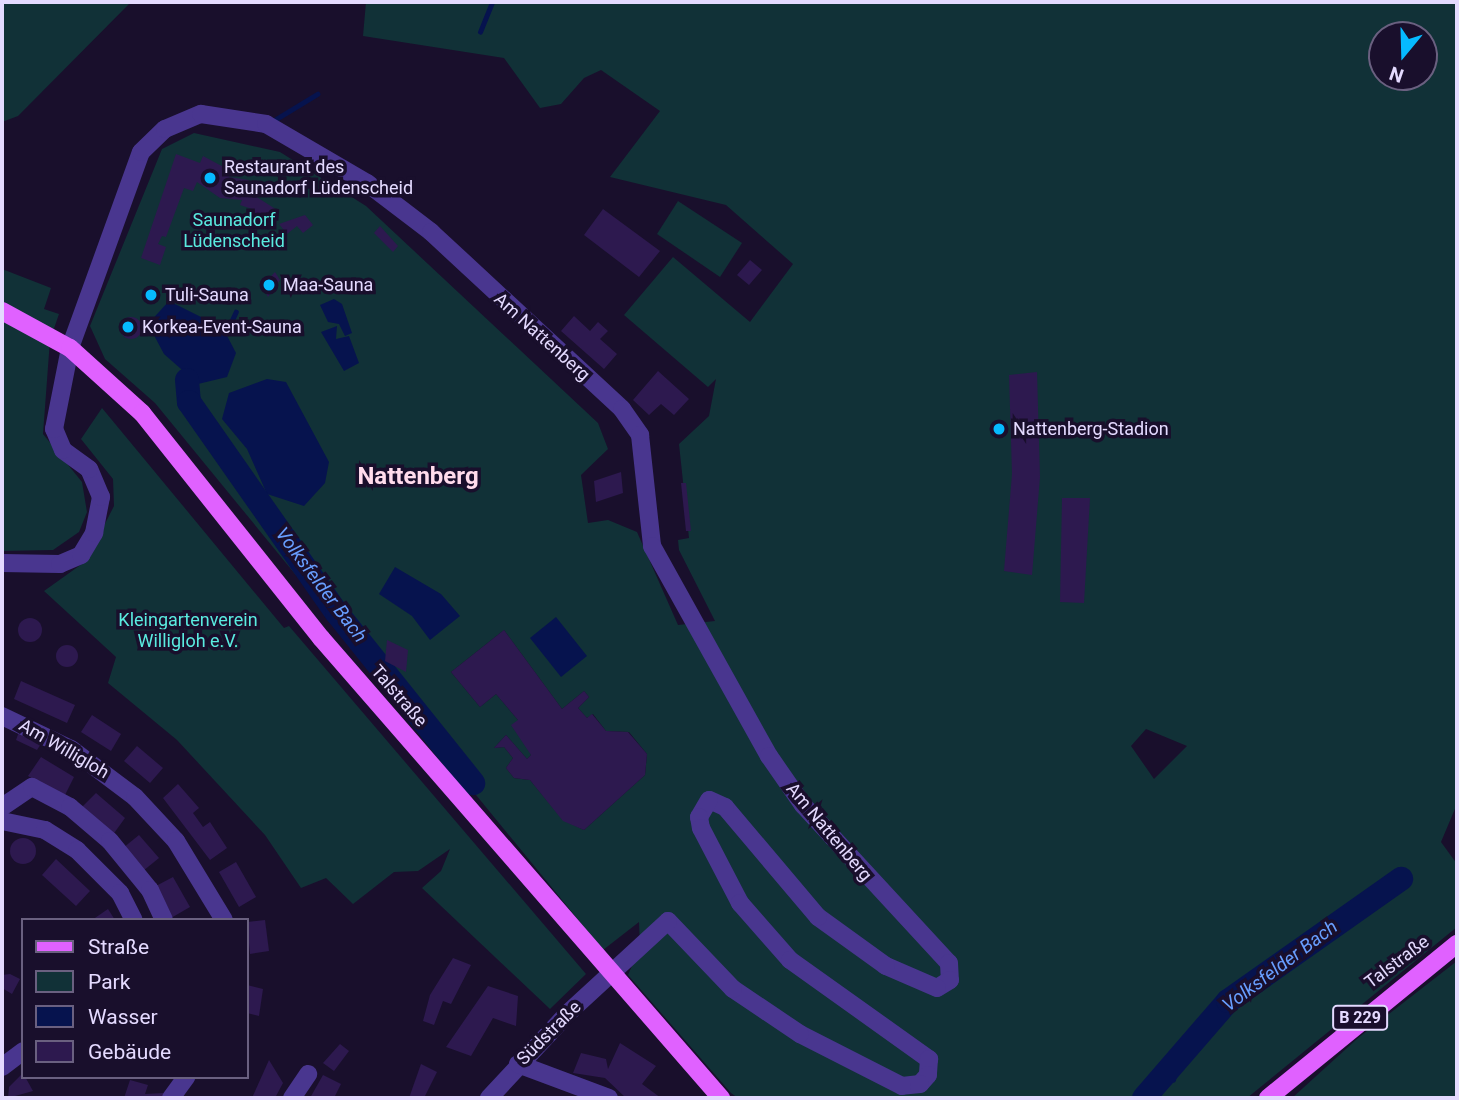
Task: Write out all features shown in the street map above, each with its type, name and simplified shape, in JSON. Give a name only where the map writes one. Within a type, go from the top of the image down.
[{"type":"main road","name":"Talstraße","points":[[2,311],[70,348],[149,422],[321,638],[722,1098]]},
{"type":"main road","name":"Talstraße","points":[[1268,1098],[1457,944]]},
{"type":"street","name":"Am Nattenberg","points":[[70,348],[141,152],[190,116],[232,116],[288,134],[367,183],[431,232],[622,409],[640,435],[652,546],[769,756],[803,805],[951,972],[945,986],[926,984],[886,965],[818,917],[725,807],[709,800],[699,817],[701,828],[740,903],[790,960],[929,1059],[928,1075],[920,1084],[902,1086],[800,1034],[733,989],[668,921],[612,972]]},
{"type":"street","points":[[2,563],[60,564],[81,555],[94,533],[101,497],[89,469],[63,450],[54,429],[70,348]]},
{"type":"street","name":"Am Willigloh","points":[[2,716],[71,749],[135,797],[176,841],[223,918]]},
{"type":"street","points":[[2,807],[32,788],[70,807],[110,841],[150,890],[163,918]]},
{"type":"street","points":[[2,821],[44,830],[77,850],[120,893],[134,918]]},
{"type":"street","name":"Südstraße","points":[[489,1098],[518,1064],[612,972]]},
{"type":"street","points":[[2,1067],[21,1053]]},
{"type":"street","points":[[518,1064],[609,1098]]},
{"type":"street","points":[[292,1098],[308,1074]]},
{"type":"street","points":[[171,1098],[185,1079]]},
{"type":"green space","points":[[2,2],[131,2],[18,116],[2,122]]},
{"type":"green space","points":[[366,2],[1457,2],[1457,804],[1441,842],[1457,864],[1457,927],[1247,1098],[738,1098],[731,1093],[628,975],[640,947],[639,922],[603,950],[155,403],[105,359],[90,326],[162,149],[194,133],[280,152],[366,206],[598,423],[608,449],[581,475],[588,523],[608,520],[637,532],[678,625],[715,621],[679,550],[678,540],[689,538],[679,444],[709,416],[716,379],[708,387],[624,315],[673,257],[750,322],[793,264],[726,205],[610,177],[660,111],[601,70],[584,78],[561,104],[540,108],[504,58],[363,36]],"holes":[[[504,630],[562,709],[584,691],[589,697],[578,708],[587,718],[593,714],[606,731],[629,732],[647,754],[645,775],[584,830],[563,820],[530,780],[514,778],[506,768],[513,758],[504,747],[494,748],[506,735],[527,759],[531,755],[518,720],[496,694],[480,707],[451,672]],[[1146,729],[1187,746],[1154,779],[1131,746]]]},
{"type":"green space","points":[[678,201],[742,243],[720,277],[657,234]]},
{"type":"green space","points":[[2,269],[51,288],[44,309],[59,314],[50,340],[43,434],[82,482],[87,512],[79,532],[53,550],[2,551]]},
{"type":"green space","name":"Kleingartenverein Willigloh e.V.","points":[[102,408],[284,628],[289,626],[586,974],[550,1009],[422,888],[441,871],[450,849],[418,871],[394,872],[353,904],[326,878],[301,888],[265,835],[177,740],[108,683],[116,657],[44,591],[86,561],[114,506],[113,479],[81,439]]},
{"type":"green space","points":[[1457,961],[1457,1098],[1292,1098],[1358,1038]]},
{"type":"water","points":[[334,299],[342,304],[352,333],[345,336],[339,324],[328,322],[320,305]]},
{"type":"water","points":[[169,301],[223,328],[236,353],[227,377],[198,384],[164,354],[148,324]]},
{"type":"water","points":[[337,326],[336,339],[349,336],[359,363],[344,371],[321,332]]},
{"type":"water","points":[[267,379],[286,382],[329,462],[325,483],[304,506],[267,494],[247,449],[222,419],[229,393]]},
{"type":"water","points":[[395,567],[441,594],[460,616],[430,640],[412,616],[379,594]]},
{"type":"water","points":[[556,617],[587,656],[561,677],[530,638]]},
{"type":"building","name":"Saunadorf Lüdenscheid","points":[[176,154],[200,163],[203,156],[231,171],[229,177],[249,180],[246,190],[277,210],[270,229],[251,222],[255,210],[240,205],[242,200],[220,198],[197,182],[193,191],[184,188],[166,237],[162,236],[158,244],[166,247],[160,265],[141,258]]},
{"type":"building","points":[[603,209],[660,251],[639,277],[584,235]]},
{"type":"building","points":[[305,215],[313,225],[303,233],[297,226],[287,234],[279,224]]},
{"type":"building","points":[[380,226],[398,246],[393,252],[374,233]]},
{"type":"building","points":[[750,260],[762,270],[749,285],[737,275]]},
{"type":"building","name":"Maa-Sauna","points":[[275,272],[280,280],[268,297],[262,286]]},
{"type":"building","name":"Tuli-Sauna","points":[[150,288],[157,298],[152,302],[145,300]]},
{"type":"building","points":[[574,316],[590,331],[598,322],[608,331],[600,339],[617,354],[604,369],[561,331]]},
{"type":"building","name":"Korkea-Event-Sauna","points":[[131,317],[141,324],[142,328],[135,338],[131,339],[121,332],[120,328],[127,318]]},
{"type":"building","points":[[658,371],[689,399],[674,415],[661,404],[649,415],[633,400]]},
{"type":"building","points":[[1037,372],[1040,477],[1032,575],[1004,571],[1012,474],[1009,375]]},
{"type":"building","points":[[621,472],[623,493],[596,502],[594,481]]},
{"type":"building","points":[[681,483],[686,483],[691,531],[686,531]]},
{"type":"building","points":[[1062,498],[1090,498],[1084,603],[1060,602]]},
{"type":"building","points":[[30,618],[38,622],[42,630],[38,638],[30,642],[22,638],[18,630],[22,622]]},
{"type":"building","points":[[504,630],[562,709],[584,691],[589,697],[578,708],[587,718],[592,714],[606,731],[628,732],[647,754],[645,775],[584,830],[563,821],[530,780],[514,778],[506,768],[513,758],[504,747],[494,748],[506,735],[527,759],[531,755],[511,725],[518,720],[496,694],[480,707],[451,672]]},
{"type":"building","points":[[387,640],[408,650],[406,672],[385,661]]},
{"type":"building","points":[[67,645],[75,648],[78,656],[75,664],[67,667],[59,664],[56,656],[59,648]]},
{"type":"building","points":[[21,681],[75,705],[67,723],[14,699]]},
{"type":"building","points":[[92,715],[121,734],[111,751],[81,732]]},
{"type":"building","points":[[20,729],[44,739],[37,750],[16,740]]},
{"type":"building","points":[[137,746],[163,768],[150,783],[124,761]]},
{"type":"building","points":[[41,757],[74,777],[64,797],[28,776]]},
{"type":"building","points":[[178,784],[199,808],[193,813],[203,827],[210,822],[227,848],[210,860],[163,798]]},
{"type":"building","points":[[96,793],[125,818],[112,836],[80,809]]},
{"type":"building","points":[[139,835],[159,858],[143,871],[123,848]]},
{"type":"building","points":[[23,838],[32,842],[36,851],[32,860],[23,864],[14,860],[10,851],[14,842]]},
{"type":"building","points":[[56,859],[90,891],[76,906],[42,875]]},
{"type":"building","points":[[236,862],[256,897],[239,907],[219,872]]},
{"type":"building","points":[[173,877],[190,907],[171,918],[154,887]]},
{"type":"building","points":[[108,909],[114,918],[95,918]]},
{"type":"building","points":[[265,920],[269,951],[250,954],[248,922]]},
{"type":"building","points":[[453,958],[471,965],[451,1004],[443,1001],[434,1025],[423,1021],[430,995]]},
{"type":"building","points":[[10,974],[20,979],[12,994],[2,988],[2,975]]},
{"type":"building","points":[[248,985],[263,989],[259,1016],[248,1013]]},
{"type":"building","points":[[488,986],[518,996],[516,1026],[493,1018],[471,1056],[446,1047]]},
{"type":"building","points":[[620,1043],[656,1066],[642,1084],[661,1098],[626,1098],[605,1078],[573,1073],[581,1053],[606,1059],[608,1069]]},
{"type":"building","points":[[340,1044],[349,1051],[334,1071],[323,1063]]},
{"type":"building","points":[[269,1060],[283,1083],[275,1098],[252,1098]]},
{"type":"building","points":[[421,1064],[437,1072],[424,1098],[409,1098]]},
{"type":"building","points":[[21,1075],[21,1079],[26,1079],[33,1091],[8,1098],[9,1087]]},
{"type":"building","points":[[323,1075],[341,1084],[334,1098],[310,1098]]},
{"type":"building","points":[[130,1080],[148,1085],[145,1094],[164,1093],[163,1098],[124,1098]]},
{"type":"waterway","points":[[480,32],[492,2]]},
{"type":"waterway","points":[[273,121],[317,94]]},
{"type":"waterway","points":[[226,333],[236,312]]},
{"type":"waterway","name":"Volksfelder Bach","points":[[187,380],[189,402],[337,613],[473,783]]},
{"type":"waterway","name":"Volksfelder Bach","points":[[1144,1098],[1228,1001],[1401,879]]},
{"type":"waterway","points":[[1173,1080],[1179,1055]]},
{"type":"place","name":"Restaurant des Saunadorf Lüdenscheid","points":[[210,178]]},
{"type":"place","name":"Maa-Sauna","points":[[269,285]]},
{"type":"place","name":"Tuli-Sauna","points":[[151,295]]},
{"type":"place","name":"Korkea-Event-Sauna","points":[[128,327]]},
{"type":"place","name":"Nattenberg-Stadion","points":[[999,429]]},
{"type":"district","name":"Nattenberg","points":[[418,477]]}]
